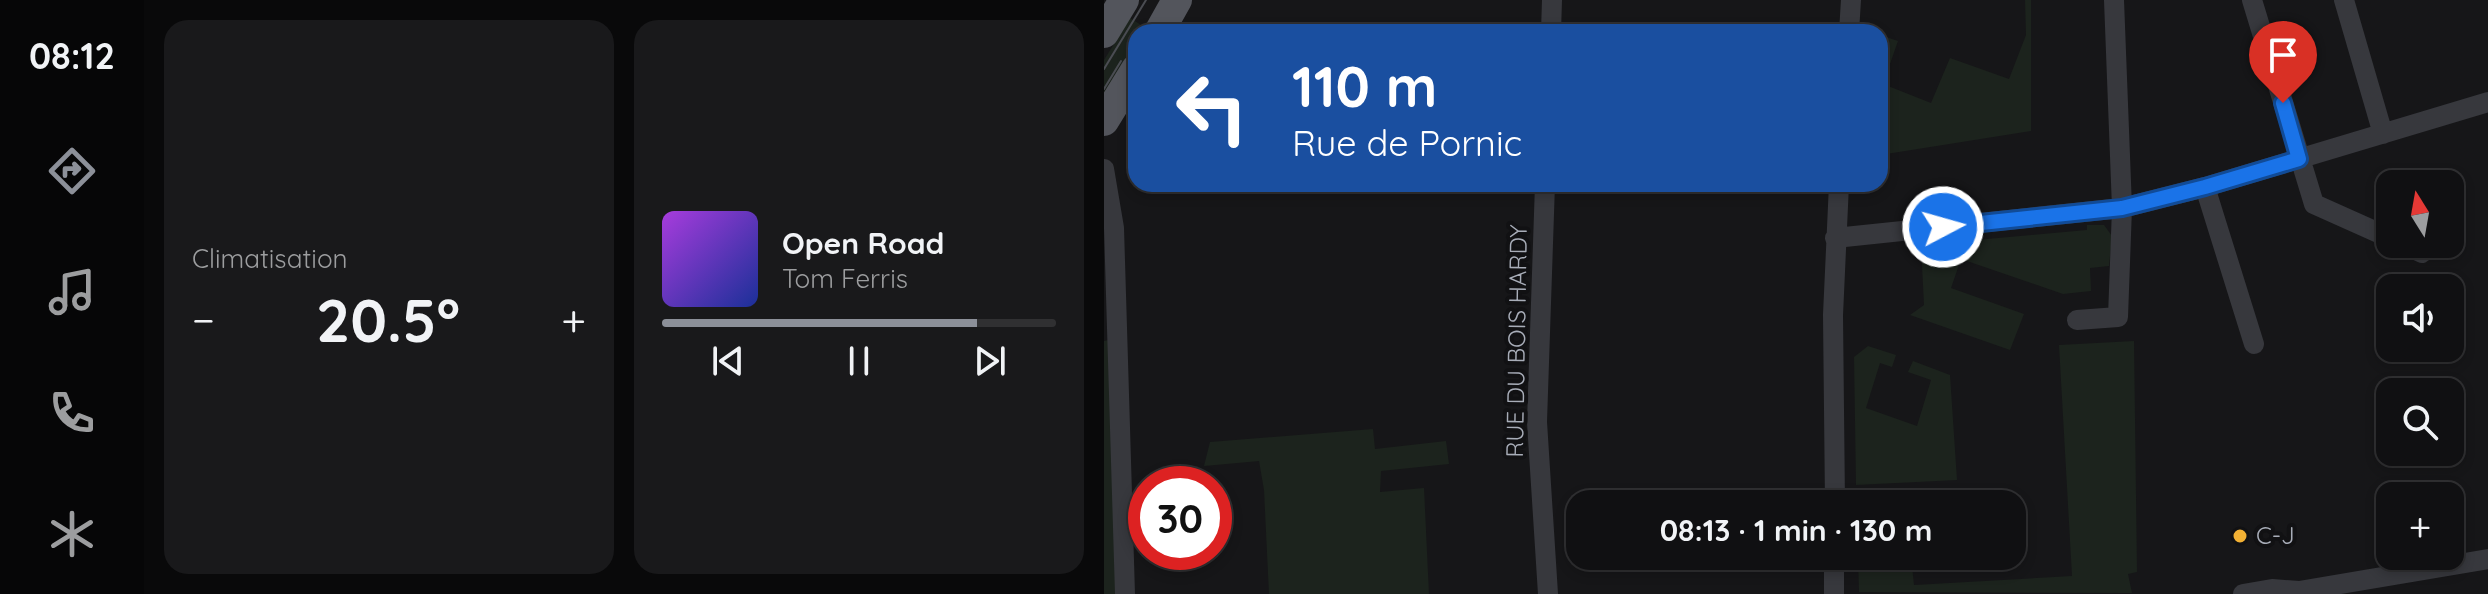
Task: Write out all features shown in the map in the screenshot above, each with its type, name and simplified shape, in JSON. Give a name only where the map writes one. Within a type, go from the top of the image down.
[{"type":"main road","points":[[1104,33],[1124,0]]},
{"type":"main road","points":[[1164,24],[1177,0]]},
{"type":"main road","points":[[1104,121],[1128,82]]},
{"type":"street","points":[[1551,24],[1552,0]]},
{"type":"street","points":[[1850,24],[1851,0]]},
{"type":"street","points":[[2077,320],[2118,317],[2122,208],[2114,0]]},
{"type":"street","points":[[2252,0],[2314,204],[2376,232]]},
{"type":"street","points":[[2344,0],[2383,134]]},
{"type":"street","points":[[1835,238],[2122,208],[2205,187],[2488,102]]},
{"type":"street","points":[[1104,169],[1114,228],[1125,594]]},
{"type":"street","points":[[2205,187],[2254,344]]},
{"type":"street","name":"RUE DU BOIS HARDY","points":[[1545,192],[1537,422],[1548,594]]},
{"type":"street","points":[[1835,490],[1833,315],[1838,192]]},
{"type":"street","points":[[2243,594],[2272,589],[2299,591],[2488,559]]},
{"type":"street","points":[[1834,570],[1834,594]]},
{"type":"shaded area","points":[[2025,0],[2031,0],[2031,131],[1888,154],[1888,86],[1931,103],[1950,58],[2009,79],[2026,35]]},
{"type":"shaded area","points":[[1130,18],[1140,24],[1128,24],[1128,64],[1104,103],[1104,60]]},
{"type":"shaded area","points":[[1888,38],[1898,41],[1888,70]]},
{"type":"shaded area","points":[[2087,225],[2104,225],[2112,236],[2109,266],[2090,268],[2091,291],[2063,294],[1961,259],[1951,288],[2024,314],[2010,350],[1910,315],[1924,305],[1921,245],[2087,230]]},
{"type":"shaded area","points":[[1109,340],[1119,594],[1104,594],[1104,341]]},
{"type":"shaded area","points":[[2134,341],[2137,572],[2128,574],[2132,593],[1859,592],[1858,570],[1912,570],[1914,585],[2072,576],[2059,345]]},
{"type":"shaded area","points":[[1868,346],[1896,355],[1892,367],[1880,363],[1866,408],[1917,426],[1931,380],[1908,372],[1913,361],[1950,375],[1957,480],[1856,485],[1854,357]]},
{"type":"shaded area","points":[[1373,429],[1375,449],[1446,441],[1449,464],[1381,471],[1380,492],[1424,488],[1429,594],[1269,594],[1264,490],[1259,461],[1204,466],[1210,442]]},
{"type":"tram line","points":[[1131,24],[1146,0]]},
{"type":"tram line","points":[[1104,69],[1128,30]]},
{"type":"tram line","points":[[1104,89],[1121,61]]},
{"type":"place","name":"C-J","points":[[2240,536]]},
{"type":"route","points":[[1943,227],[2122,208],[2299,159],[2283,103]]}]
